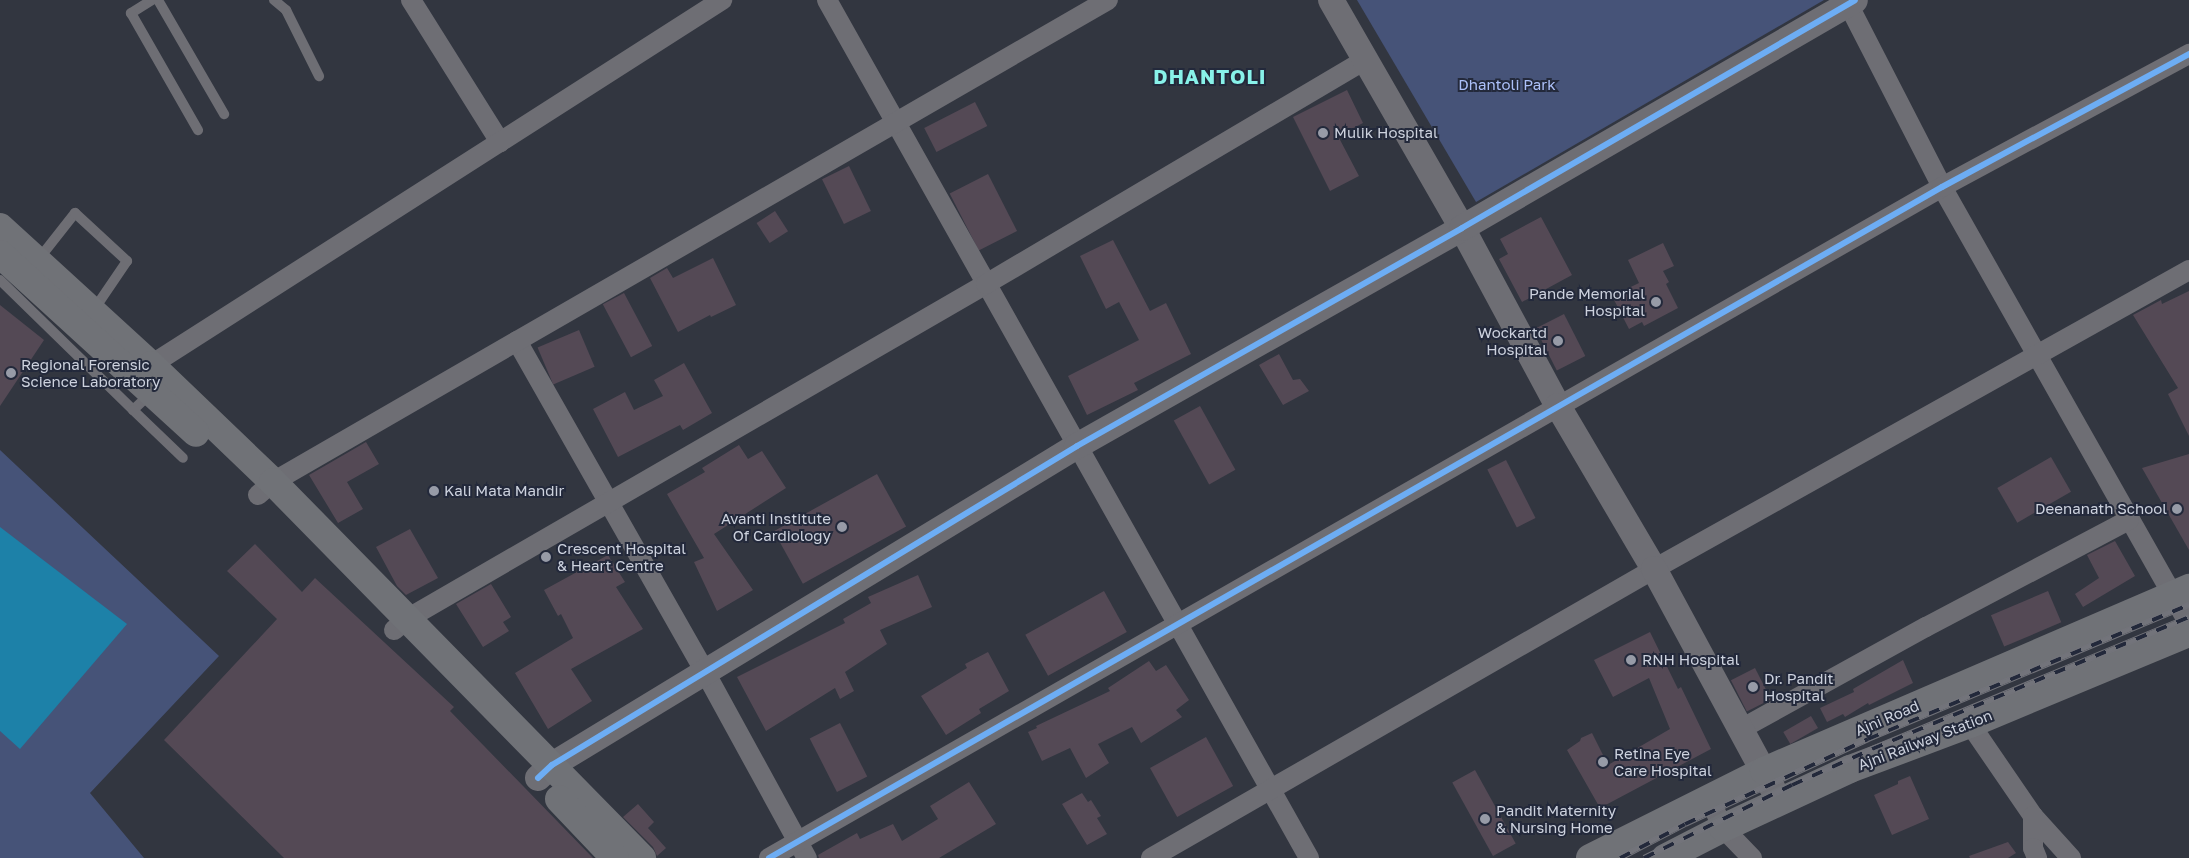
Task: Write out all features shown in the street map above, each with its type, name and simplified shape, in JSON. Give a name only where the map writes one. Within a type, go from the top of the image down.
[{"type":"main road","points":[[0,228],[151,366],[266,488],[545,771],[642,858]]},
{"type":"main road","points":[[0,254],[142,402],[266,488]]},
{"type":"main road","name":"Ajni Road","points":[[1590,858],[1764,771],[2180,592]]},
{"type":"main road","name":"Ajni Railway Station","points":[[1665,858],[1723,828],[1850,769],[1970,724],[2189,633]]},
{"type":"main road","points":[[545,771],[615,858]]},
{"type":"street","points":[[411,0],[500,142]]},
{"type":"street","points":[[151,366],[722,0]]},
{"type":"street","points":[[827,0],[1309,858]]},
{"type":"street","points":[[266,488],[1108,0]]},
{"type":"street","points":[[1331,0],[1462,228],[1558,406],[1654,569],[1780,802]]},
{"type":"street","points":[[545,771],[1076,446],[1462,228],[1850,1],[1942,186],[2129,520],[2180,592],[2189,624]]},
{"type":"street","points":[[768,858],[802,850],[1178,623],[1942,186],[2189,54]]},
{"type":"street","points":[[400,624],[986,284],[1365,60]]},
{"type":"street","points":[[1151,858],[1654,569],[2189,270]]},
{"type":"street","points":[[518,341],[705,672],[802,850]]},
{"type":"street","points":[[1741,729],[1926,627],[2129,520]]},
{"type":"street","points":[[1970,724],[2032,816],[2071,858]]},
{"type":"street","points":[[1709,798],[1723,828],[1752,858]]},
{"type":"street","points":[[2032,816],[2033,848],[2037,858]]},
{"type":"lane","points":[[152,0],[131,13],[198,130]]},
{"type":"lane","points":[[158,0],[224,114]]},
{"type":"lane","points":[[274,0],[286,10],[319,76]]},
{"type":"lane","points":[[37,261],[76,213],[126,261],[93,312]]},
{"type":"lane","points":[[0,280],[142,402],[183,458]]},
{"type":"green space","name":"Dhantoli Park","points":[[1357,0],[1824,0],[1476,202]]},
{"type":"green space","points":[[0,450],[219,656],[90,793],[144,858],[0,858]]},
{"type":"shaded area","points":[[0,527],[127,624],[20,749],[0,731]]},
{"type":"building","points":[[1347,90],[1363,123],[1338,136],[1359,176],[1330,191],[1293,117]]},
{"type":"building","points":[[975,102],[987,126],[936,152],[924,128]]},
{"type":"building","points":[[849,166],[871,211],[844,224],[822,179]]},
{"type":"building","points":[[988,174],[1017,231],[979,251],[950,194]]},
{"type":"building","points":[[775,211],[788,231],[770,243],[757,223]]},
{"type":"building","points":[[1541,217],[1572,275],[1522,302],[1499,259],[1508,254],[1500,239]]},
{"type":"building","points":[[1113,240],[1150,311],[1166,303],[1191,354],[1134,383],[1138,390],[1087,415],[1068,376],[1139,340],[1119,302],[1106,309],[1080,256]]},
{"type":"building","points":[[1663,243],[1674,266],[1663,271],[1669,282],[1666,284],[1678,308],[1644,326],[1642,322],[1629,329],[1612,296],[1639,283],[1628,260]]},
{"type":"building","points":[[713,258],[736,305],[711,317],[710,315],[678,332],[650,278],[667,268],[673,278]]},
{"type":"building","points":[[2189,291],[2189,436],[2168,394],[2178,388],[2133,315],[2161,300],[2162,304]]},
{"type":"building","points":[[624,293],[652,346],[631,357],[603,304]]},
{"type":"building","name":"Regional Forensic Science Laboratory","points":[[0,305],[44,340],[0,406]]},
{"type":"building","points":[[1564,314],[1585,356],[1557,370],[1535,329]]},
{"type":"building","points":[[579,330],[595,367],[553,384],[538,348]]},
{"type":"building","points":[[1279,354],[1293,380],[1300,379],[1309,391],[1283,405],[1259,365]]},
{"type":"building","points":[[684,363],[712,413],[683,430],[680,425],[618,457],[593,409],[625,392],[634,410],[663,396],[654,380]]},
{"type":"building","points":[[1200,406],[1235,470],[1209,484],[1174,421]]},
{"type":"building","points":[[366,442],[379,464],[347,482],[363,509],[338,523],[309,475]]},
{"type":"building","points":[[739,445],[748,459],[762,451],[786,488],[714,534],[753,590],[717,611],[694,562],[704,558],[667,494],[705,472],[702,468]]},
{"type":"building","name":"Deenanath School","points":[[2189,454],[2189,550],[2142,468]]},
{"type":"building","points":[[2051,457],[2071,492],[2017,523],[1997,488]]},
{"type":"building","points":[[1506,460],[1536,518],[1517,527],[1487,470]]},
{"type":"building","points":[[877,474],[906,526],[803,584],[774,531]]},
{"type":"building","points":[[410,529],[438,578],[406,595],[397,586],[376,547]]},
{"type":"building","points":[[2115,541],[2135,576],[2083,607],[2075,594],[2099,578],[2087,555]]},
{"type":"building","points":[[255,544],[302,592],[315,578],[454,707],[450,711],[593,858],[284,858],[164,740],[277,619],[227,571]]},
{"type":"building","points":[[608,555],[625,582],[616,587],[643,629],[571,669],[592,701],[548,729],[515,673],[573,638],[561,614],[558,616],[544,590]]},
{"type":"building","points":[[918,575],[932,607],[880,630],[887,644],[845,672],[854,691],[840,699],[835,688],[766,731],[737,677],[845,623],[843,619],[871,603],[868,597]]},
{"type":"building","points":[[491,584],[511,617],[503,622],[509,631],[483,647],[456,604]]},
{"type":"building","points":[[1104,591],[1127,632],[1048,676],[1025,635]]},
{"type":"building","points":[[2048,591],[2061,622],[2004,647],[1991,615]]},
{"type":"building","points":[[1650,632],[1678,689],[1681,687],[1711,749],[1600,808],[1567,750],[1580,741],[1581,738],[1592,733],[1608,765],[1670,729],[1649,678],[1613,697],[1594,660]]},
{"type":"building","points":[[988,652],[1009,691],[979,709],[981,713],[946,735],[921,696],[967,668],[965,664]]},
{"type":"building","points":[[1903,660],[1913,683],[1869,705],[1868,703],[1845,717],[1843,714],[1827,722],[1820,708],[1854,692],[1853,689]]},
{"type":"building","points":[[1149,661],[1156,671],[1166,665],[1189,700],[1176,710],[1182,717],[1141,743],[1132,727],[1098,744],[1109,763],[1086,778],[1070,748],[1042,761],[1028,732],[1037,728],[1036,726],[1110,691],[1108,688]]},
{"type":"building","points":[[1755,668],[1771,699],[1747,711],[1731,680]]},
{"type":"building","points":[[1811,716],[1818,728],[1790,744],[1783,732]]},
{"type":"building","points":[[840,723],[867,776],[837,792],[810,738]]},
{"type":"building","points":[[1206,737],[1233,786],[1177,817],[1150,768]]},
{"type":"building","points":[[1475,770],[1516,843],[1493,856],[1452,783]]},
{"type":"building","points":[[1910,776],[1929,819],[1892,835],[1874,795]]},
{"type":"building","points":[[969,782],[996,824],[939,858],[819,858],[818,855],[857,833],[860,839],[893,824],[902,841],[938,819],[930,806]]},
{"type":"building","points":[[1082,793],[1088,802],[1091,800],[1101,816],[1097,818],[1107,834],[1087,845],[1062,804]]},
{"type":"building","points":[[638,804],[654,822],[648,828],[666,848],[657,856],[653,847],[623,817]]},
{"type":"building","points":[[2008,842],[2016,853],[2008,858],[1970,858],[1969,856]]},
{"type":"railway","points":[[1620,858],[1685,824],[1868,739],[2189,605]]},
{"type":"railway","points":[[1644,858],[1792,785],[1872,749],[2189,617]]},
{"type":"cycle path","points":[[538,778],[552,765],[1077,446],[1462,228],[1855,0]]},
{"type":"cycle path","points":[[769,858],[1942,187],[2189,54]]},
{"type":"place","name":"Mulik Hospital","points":[[1323,133]]},
{"type":"place","name":"Pande Memorial Hospital","points":[[1656,302]]},
{"type":"place","name":"Wockartd Hospital","points":[[1558,341]]},
{"type":"place","name":"Regional Forensic Science Laboratory","points":[[11,373]]},
{"type":"place","name":"Kali Mata Mandir","points":[[434,491]]},
{"type":"place","name":"Deenanath School","points":[[2177,509]]},
{"type":"place","name":"Avanti Institute Of Cardiology","points":[[842,527]]},
{"type":"place","name":"Crescent Hospital & Heart Centre","points":[[546,557]]},
{"type":"place","name":"RNH Hospital","points":[[1631,660]]},
{"type":"place","name":"Dr. Pandit Hospital","points":[[1753,687]]},
{"type":"place","name":"Retina Eye Care Hospital","points":[[1603,762]]},
{"type":"place","name":"Pandit Maternity & Nursing Home","points":[[1485,819]]},
{"type":"district","name":"DHANTOLI","points":[[1210,76]]}]
